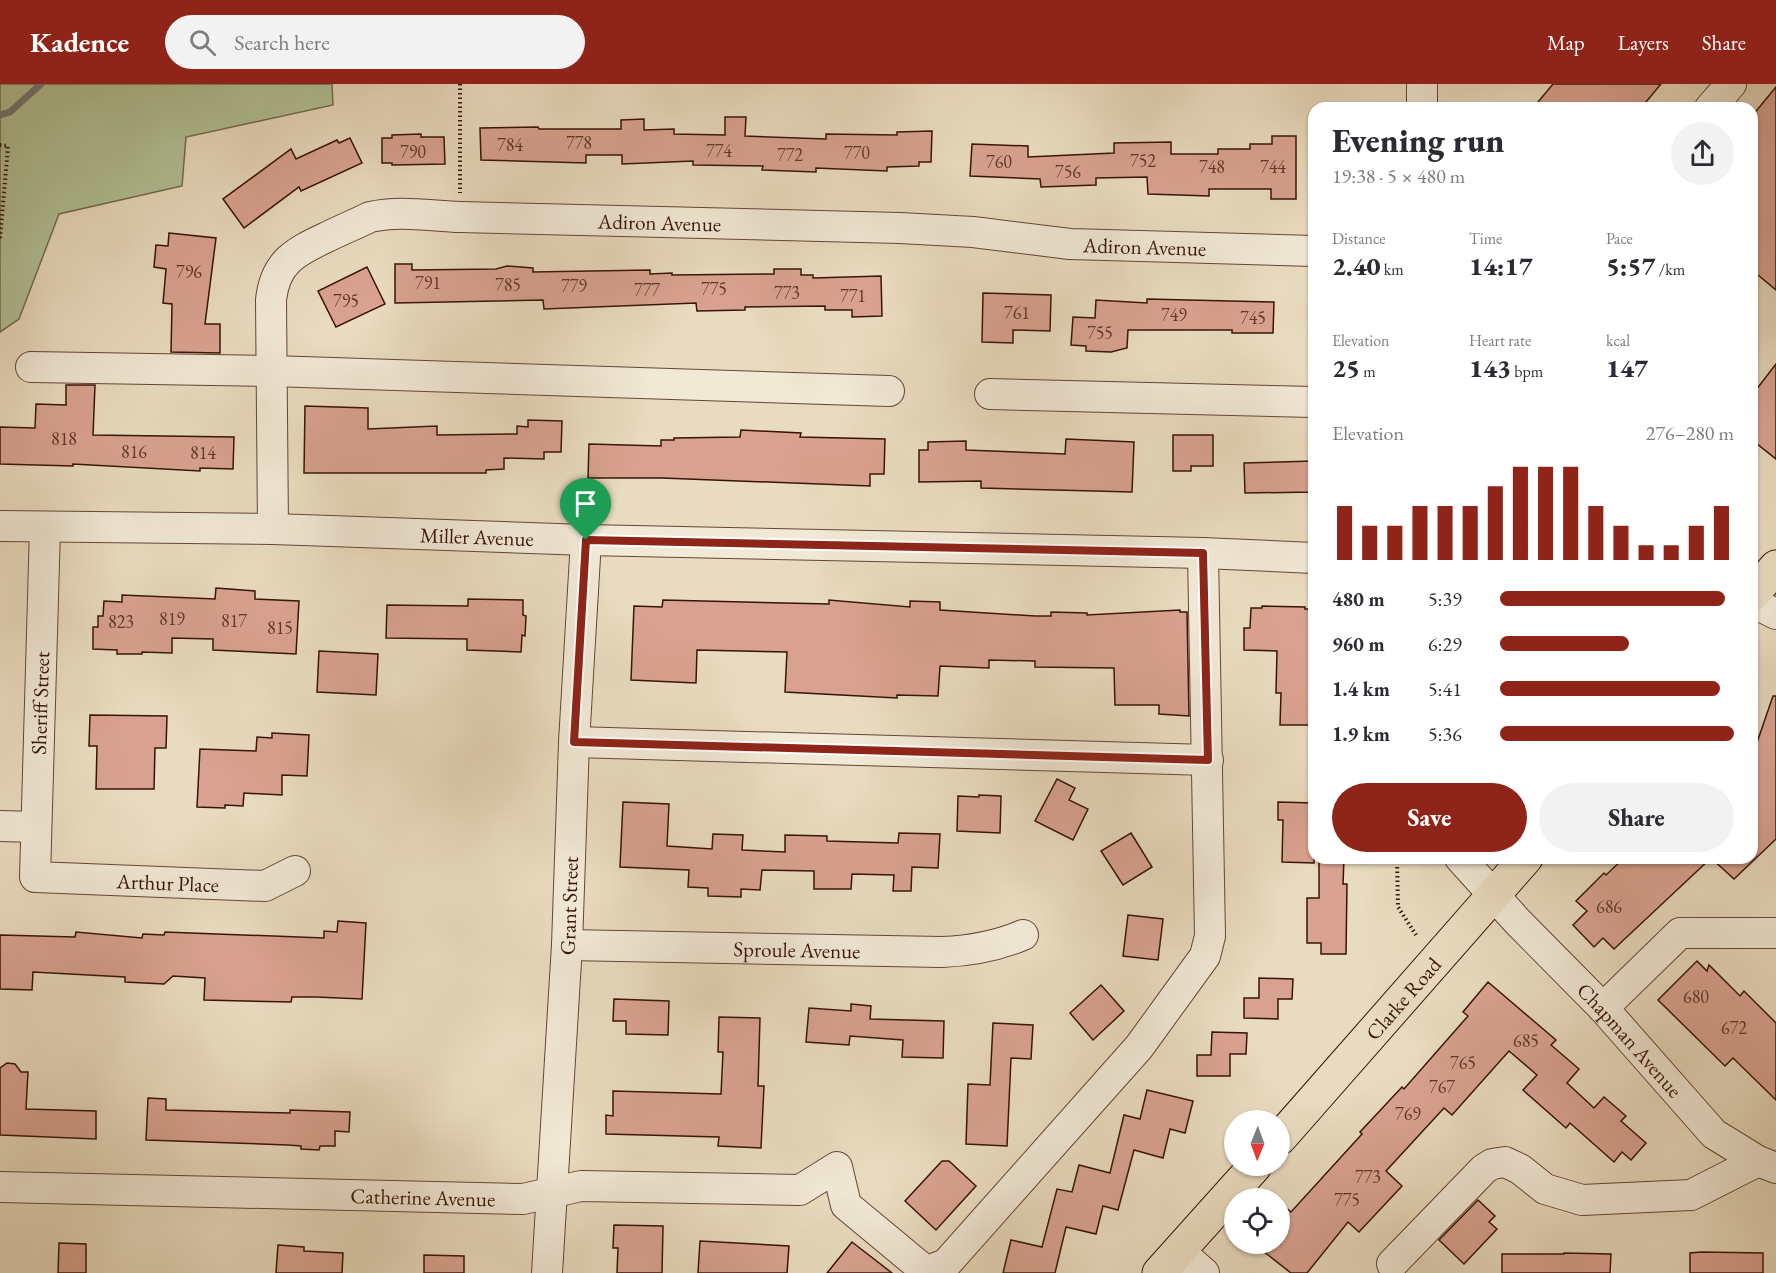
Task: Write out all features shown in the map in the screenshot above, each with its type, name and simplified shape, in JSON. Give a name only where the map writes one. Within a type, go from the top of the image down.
[{"type":"main road","points":[[1758,588],[1776,567]]},
{"type":"main road","name":"Clarke Road","points":[[1290,1127],[1521,864]]},
{"type":"main road","points":[[1169,1262],[1246,1176]]},
{"type":"street","points":[[1422,84],[1422,102]]},
{"type":"street","points":[[1715,102],[1731,84]]},
{"type":"street","name":"Adiron Avenue","points":[[273,529],[272,286],[282,266],[291,255],[364,220],[383,214],[900,228],[973,232],[1070,244],[1308,251]]},
{"type":"street","points":[[31,367],[271,371],[889,391]]},
{"type":"street","points":[[990,394],[1308,402]]},
{"type":"street","name":"Miller Avenue","points":[[0,526],[273,529],[586,540],[1203,553],[1308,558]]},
{"type":"street","name":"Sheriff Street","points":[[35,877],[45,528]]},
{"type":"street","name":"Grant Street","points":[[547,1273],[567,945],[574,742],[586,540]]},
{"type":"street","points":[[574,742],[1208,760],[1203,553]]},
{"type":"street","points":[[1758,605],[1776,614]]},
{"type":"street","name":"Catherine Avenue","points":[[0,1187],[523,1199],[581,1186],[800,1190],[837,1167],[846,1205],[922,1268],[930,1270],[946,1264],[1139,1047],[1205,956],[1210,936],[1208,760]]},
{"type":"street","points":[[0,826],[36,827]]},
{"type":"street","name":"Chapman Avenue","points":[[1465,864],[1604,1008],[1714,1134],[1767,1164]]},
{"type":"street","name":"Arthur Place","points":[[35,877],[265,885],[295,871]]},
{"type":"street","points":[[1604,1008],[1680,933],[1776,933]]},
{"type":"street","name":"Sproule Avenue","points":[[567,945],[950,952],[988,947],[1023,935]]},
{"type":"street","points":[[1392,1264],[1484,1168],[1492,1164],[1505,1162],[1520,1169],[1545,1189],[1582,1200],[1691,1195],[1767,1164]]},
{"type":"street","points":[[1169,1262],[1204,1273]]},
{"type":"path","points":[[460,84],[460,217]]},
{"type":"path","points":[[0,145],[8,146],[0,239]]},
{"type":"path","points":[[1397,864],[1398,907],[1416,935]]},
{"type":"green space","points":[[0,84],[332,84],[333,105],[186,137],[182,186],[59,214],[19,319],[0,332]]},
{"type":"building","points":[[1553,84],[1661,84],[1646,102],[1538,102]]},
{"type":"building","points":[[1776,87],[1776,290],[1758,275],[1758,109]]},
{"type":"building","points":[[725,117],[746,117],[745,136],[826,139],[826,134],[897,135],[897,132],[932,131],[931,162],[919,162],[919,166],[887,167],[887,171],[816,168],[816,172],[762,170],[763,166],[693,165],[693,161],[622,164],[622,155],[586,155],[586,163],[481,160],[480,128],[621,129],[621,120],[644,119],[644,130],[674,129],[674,134],[725,135]]},
{"type":"building","points":[[421,134],[421,137],[444,137],[445,164],[392,165],[392,163],[382,163],[382,138],[392,138],[392,135]]},
{"type":"building","points":[[1272,136],[1296,136],[1296,199],[1271,199],[1271,189],[1209,189],[1209,196],[1148,194],[1147,177],[1096,178],[1096,185],[1041,187],[1040,179],[970,176],[972,144],[1028,146],[1028,157],[1114,153],[1114,143],[1171,142],[1171,154],[1218,154],[1218,149],[1250,149],[1250,144],[1272,144]]},
{"type":"building","points":[[350,138],[362,163],[301,191],[299,187],[244,228],[223,199],[291,149],[296,159],[337,140],[339,143]]},
{"type":"building","points":[[169,233],[216,238],[205,324],[220,324],[220,353],[171,352],[172,304],[163,303],[166,269],[154,267],[156,245],[168,246]]},
{"type":"building","points":[[395,264],[412,264],[412,270],[496,269],[507,266],[533,268],[533,272],[650,270],[650,274],[672,273],[672,275],[774,274],[774,269],[801,269],[801,275],[813,275],[813,278],[881,276],[882,316],[852,317],[852,310],[825,310],[825,306],[745,307],[745,310],[697,311],[696,303],[544,309],[543,300],[395,303]]},
{"type":"building","points":[[367,267],[385,304],[336,327],[318,291]]},
{"type":"building","points":[[983,293],[1051,295],[1050,331],[1013,330],[1013,343],[982,342]]},
{"type":"building","points":[[1147,299],[1274,302],[1273,333],[1232,333],[1232,330],[1128,330],[1127,348],[1111,352],[1086,351],[1086,346],[1071,345],[1073,317],[1095,318],[1096,300],[1147,303]]},
{"type":"building","points":[[1776,364],[1776,459],[1758,445],[1758,387]]},
{"type":"building","points":[[66,385],[95,385],[93,435],[234,437],[233,469],[200,468],[200,471],[73,464],[73,466],[0,464],[0,427],[35,428],[36,404],[66,405]]},
{"type":"building","points":[[305,406],[368,408],[368,429],[437,426],[437,435],[517,434],[517,426],[528,427],[528,420],[562,421],[561,452],[544,452],[544,459],[504,458],[504,469],[486,470],[486,473],[304,473]]},
{"type":"building","points":[[741,430],[801,433],[800,437],[885,439],[884,474],[870,474],[870,486],[662,478],[588,478],[589,444],[661,446],[661,440],[674,440],[674,438],[740,437]]},
{"type":"building","points":[[1173,435],[1213,435],[1213,466],[1191,466],[1191,471],[1173,471]]},
{"type":"building","points":[[1066,439],[1134,442],[1132,492],[981,488],[981,481],[919,482],[919,450],[928,450],[928,442],[966,441],[966,450],[1065,454]]},
{"type":"building","points":[[1308,461],[1308,492],[1245,493],[1244,463]]},
{"type":"building","points":[[216,588],[255,591],[255,599],[299,601],[296,654],[213,650],[213,639],[172,638],[172,653],[117,654],[117,650],[93,649],[93,627],[98,627],[98,616],[103,616],[104,601],[122,602],[122,595],[215,599]]},
{"type":"building","points":[[468,599],[523,600],[523,615],[526,616],[521,652],[467,650],[467,639],[386,638],[387,605],[468,606]]},
{"type":"building","points":[[663,600],[829,604],[829,600],[910,607],[910,601],[940,602],[940,610],[1035,616],[1051,616],[1051,612],[1087,613],[1087,615],[1180,610],[1180,612],[1187,612],[1189,716],[1159,714],[1159,705],[1115,705],[1114,668],[1035,667],[1035,661],[989,660],[989,668],[940,666],[938,696],[897,695],[897,698],[785,692],[787,652],[697,650],[696,683],[631,680],[634,606],[662,607]]},
{"type":"building","points":[[1262,606],[1305,607],[1308,609],[1308,725],[1280,725],[1281,693],[1276,693],[1277,651],[1244,650],[1244,628],[1250,628],[1251,608],[1262,608]]},
{"type":"building","points":[[319,651],[378,654],[376,695],[317,692]]},
{"type":"building","points":[[1773,696],[1776,696],[1776,839],[1758,856],[1758,740]]},
{"type":"building","points":[[90,715],[167,716],[166,748],[155,748],[154,789],[96,789],[97,746],[89,746]]},
{"type":"building","points":[[272,733],[309,735],[307,776],[282,775],[282,795],[244,793],[243,806],[197,807],[200,749],[256,751],[257,737],[272,738]]},
{"type":"building","points":[[1057,779],[1075,788],[1069,800],[1088,809],[1073,840],[1035,821]]},
{"type":"building","points":[[979,795],[1001,796],[1000,833],[957,831],[958,796],[979,797]]},
{"type":"building","points":[[623,802],[669,804],[667,846],[712,849],[713,834],[743,835],[742,850],[785,852],[785,835],[827,836],[827,841],[898,843],[899,833],[940,834],[938,868],[912,867],[911,891],[893,891],[894,875],[852,874],[851,889],[814,889],[814,871],[762,870],[760,890],[741,889],[741,897],[708,896],[708,888],[688,887],[689,870],[620,867]]},
{"type":"building","points":[[1278,802],[1308,803],[1308,863],[1282,862],[1283,820],[1278,820]]},
{"type":"building","points":[[1131,833],[1152,867],[1123,885],[1101,851]]},
{"type":"building","points":[[1319,864],[1344,864],[1343,884],[1347,884],[1346,954],[1321,954],[1321,943],[1307,943],[1307,898],[1319,898]]},
{"type":"building","points":[[1618,864],[1705,864],[1614,949],[1603,938],[1594,947],[1573,925],[1587,911],[1576,901],[1604,873],[1606,875]]},
{"type":"building","points":[[1718,864],[1750,864],[1734,879]]},
{"type":"building","points":[[1128,915],[1163,919],[1158,960],[1123,956]]},
{"type":"building","points":[[338,921],[366,923],[362,999],[292,997],[291,1002],[204,1000],[205,978],[173,976],[164,984],[125,982],[125,977],[33,972],[32,990],[0,989],[0,935],[75,937],[76,932],[142,938],[143,934],[164,935],[165,932],[324,938],[324,931],[337,932]]},
{"type":"building","points":[[1697,961],[1707,971],[1709,965],[1740,996],[1744,991],[1776,1023],[1776,1100],[1733,1058],[1725,1066],[1658,1000]]},
{"type":"building","points":[[1259,978],[1293,979],[1292,999],[1278,999],[1278,1019],[1244,1018],[1244,998],[1259,998]]},
{"type":"building","points":[[1488,982],[1556,1040],[1551,1045],[1579,1069],[1567,1083],[1594,1108],[1604,1097],[1626,1116],[1621,1121],[1646,1143],[1631,1160],[1622,1152],[1614,1162],[1570,1123],[1566,1128],[1523,1090],[1537,1075],[1509,1051],[1452,1115],[1444,1108],[1386,1171],[1402,1186],[1359,1232],[1348,1222],[1307,1273],[1291,1273],[1267,1254],[1290,1254],[1290,1211],[1402,1087],[1404,1089],[1468,1016],[1463,1012]]},
{"type":"building","points":[[1101,985],[1124,1011],[1093,1040],[1070,1013]]},
{"type":"building","points":[[614,999],[669,1001],[668,1035],[626,1034],[626,1021],[613,1021]]},
{"type":"building","points":[[851,1004],[871,1006],[870,1019],[944,1021],[943,1058],[902,1057],[903,1040],[850,1036],[849,1045],[806,1042],[809,1008],[851,1011]]},
{"type":"building","points":[[719,1017],[760,1018],[758,1086],[764,1086],[761,1148],[718,1146],[719,1137],[606,1134],[606,1115],[613,1116],[613,1091],[721,1094],[723,1052],[718,1052]]},
{"type":"building","points":[[993,1023],[1033,1025],[1031,1059],[1011,1058],[1007,1146],[966,1144],[968,1084],[990,1085]]},
{"type":"building","points":[[1212,1032],[1247,1033],[1246,1054],[1230,1054],[1230,1076],[1197,1076],[1197,1055],[1211,1055]]},
{"type":"building","points":[[7,1063],[15,1064],[21,1072],[28,1072],[26,1109],[96,1111],[96,1139],[0,1135],[0,1068]]},
{"type":"building","points":[[1147,1090],[1193,1101],[1185,1133],[1170,1129],[1163,1158],[1134,1150],[1118,1210],[1103,1206],[1096,1234],[1066,1227],[1055,1273],[1003,1273],[1011,1240],[1042,1247],[1057,1189],[1072,1192],[1079,1165],[1110,1173],[1124,1115],[1140,1119]]},
{"type":"building","points":[[148,1098],[166,1099],[166,1110],[350,1112],[349,1132],[335,1131],[335,1146],[320,1146],[319,1150],[301,1149],[301,1146],[288,1145],[146,1140]]},
{"type":"building","points":[[942,1161],[949,1161],[976,1186],[936,1230],[905,1201]]},
{"type":"building","points":[[1478,1200],[1495,1216],[1489,1222],[1497,1229],[1464,1264],[1439,1240]]},
{"type":"building","points":[[614,1225],[663,1226],[662,1273],[617,1273],[618,1248],[613,1248]]},
{"type":"building","points":[[700,1241],[789,1246],[787,1273],[698,1273]]},
{"type":"building","points":[[852,1242],[892,1273],[827,1273]]},
{"type":"building","points":[[59,1243],[86,1244],[86,1273],[58,1273]]},
{"type":"building","points":[[278,1245],[304,1247],[304,1251],[343,1253],[342,1273],[276,1273]]},
{"type":"building","points":[[1690,1253],[1763,1253],[1763,1273],[1690,1273]]},
{"type":"building","points":[[1502,1254],[1611,1254],[1610,1273],[1502,1273]]},
{"type":"building","points":[[424,1255],[464,1256],[464,1273],[424,1273]]},
{"type":"waterway","points":[[0,115],[10,112],[41,84]]},
{"type":"route","points":[[586,540],[1203,553],[1208,760],[574,742],[586,540]]}]
